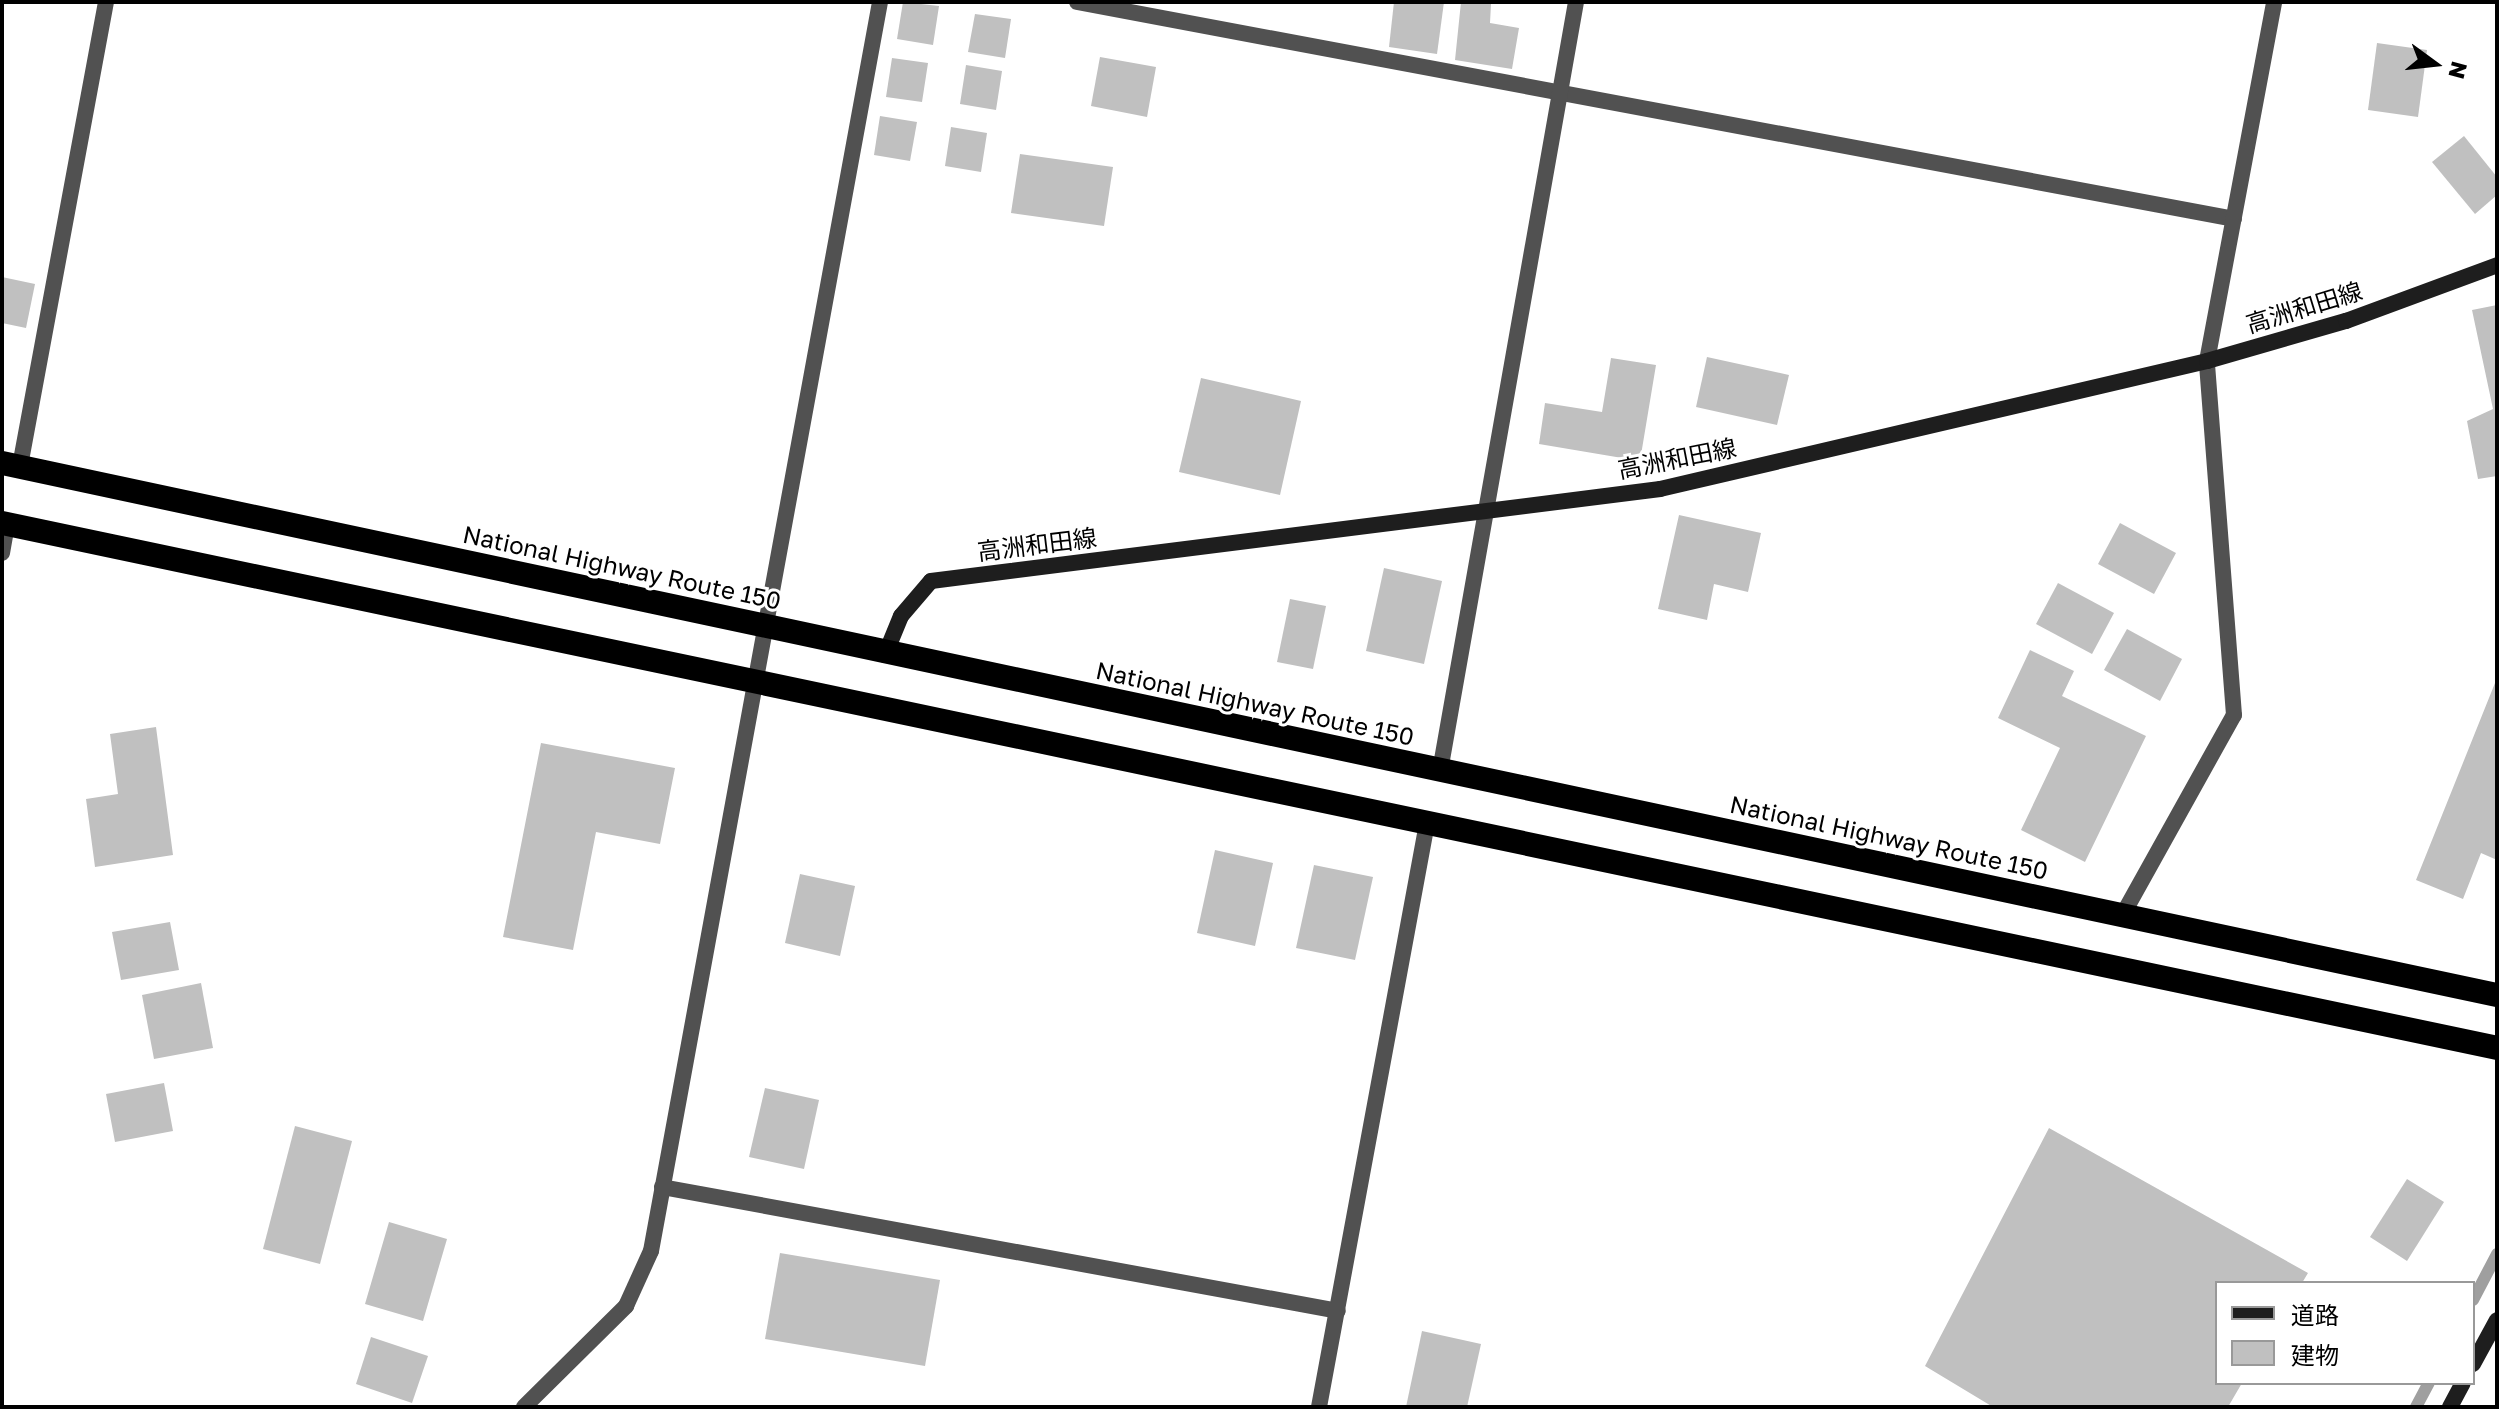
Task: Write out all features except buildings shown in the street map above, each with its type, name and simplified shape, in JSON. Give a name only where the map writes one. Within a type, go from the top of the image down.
[{"type":"highway","name":"National Highway Route 150","points":[[11,464],[770,627],[885,655],[2497,995]]},
{"type":"highway","points":[[5,523],[757,687],[1427,823],[2497,1048]]},
{"type":"main road","name":"高洲和田線","points":[[885,655],[901,616],[931,581],[1660,489],[2207,361],[2346,321],[2497,265]]},
{"type":"main road","points":[[2475,1361],[2495,1328]]},
{"type":"main road","points":[[2450,1407],[2462,1385]]},
{"type":"street","points":[[11,464],[106,2]]},
{"type":"street","points":[[524,1407],[626,1306],[651,1251],[770,627],[880,2]]},
{"type":"street","points":[[1077,2],[2234,219]]},
{"type":"street","points":[[1440,771],[1482,513],[1576,2]]},
{"type":"street","points":[[2122,916],[2234,715],[2207,361],[2274,2]]},
{"type":"street","points":[[2,553],[5,523]]},
{"type":"street","points":[[1319,1407],[1427,823]]},
{"type":"street","points":[[662,1187],[1338,1311]]},
{"type":"waterway","points":[[2475,1296],[2497,1254]]},
{"type":"waterway","points":[[2416,1407],[2428,1385]]}]
